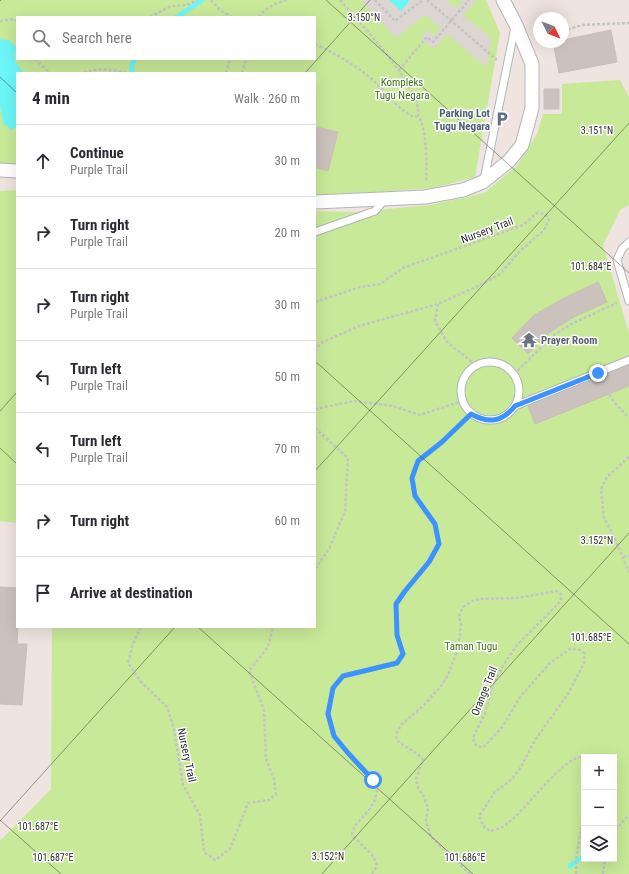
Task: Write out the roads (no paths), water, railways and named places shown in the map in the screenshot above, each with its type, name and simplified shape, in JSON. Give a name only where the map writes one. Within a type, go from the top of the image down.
[{"type":"street","points":[[316,202],[426,197],[463,190],[483,182],[509,161],[522,145],[532,108],[532,64],[516,25],[503,0]]},
{"type":"street","points":[[0,170],[16,171]]},
{"type":"lane","points":[[483,182],[516,25]]},
{"type":"lane","points":[[316,232],[375,211],[385,199]]},
{"type":"lane","points":[[629,242],[622,249],[618,260],[627,284],[629,300]]},
{"type":"lane","points":[[515,406],[519,390],[517,382],[514,374],[501,364],[492,362],[476,365],[464,377],[461,384],[460,393],[466,408],[471,414],[482,419],[495,420],[503,417],[515,406],[629,360]]},
{"type":"water","points":[[389,0],[410,0],[401,11]]},
{"type":"water","points":[[0,40],[10,41],[16,47],[15,61],[23,72],[16,72],[16,127],[11,130],[3,123],[0,104]]},
{"type":"waterway","points":[[178,16],[202,0]]},
{"type":"waterway","points":[[132,72],[132,64],[134,60]]},
{"type":"waterway","points":[[570,866],[580,859]]},
{"type":"place","name":"Parking Lot Tugu Negara","points":[[502,119]]},
{"type":"place","name":"Prayer Room","points":[[529,340]]},
{"type":"park label","name":"Kompleks Tugu Negara","points":[[402,88]]},
{"type":"park label","name":"Taman Tugu","points":[[471,646]]}]
